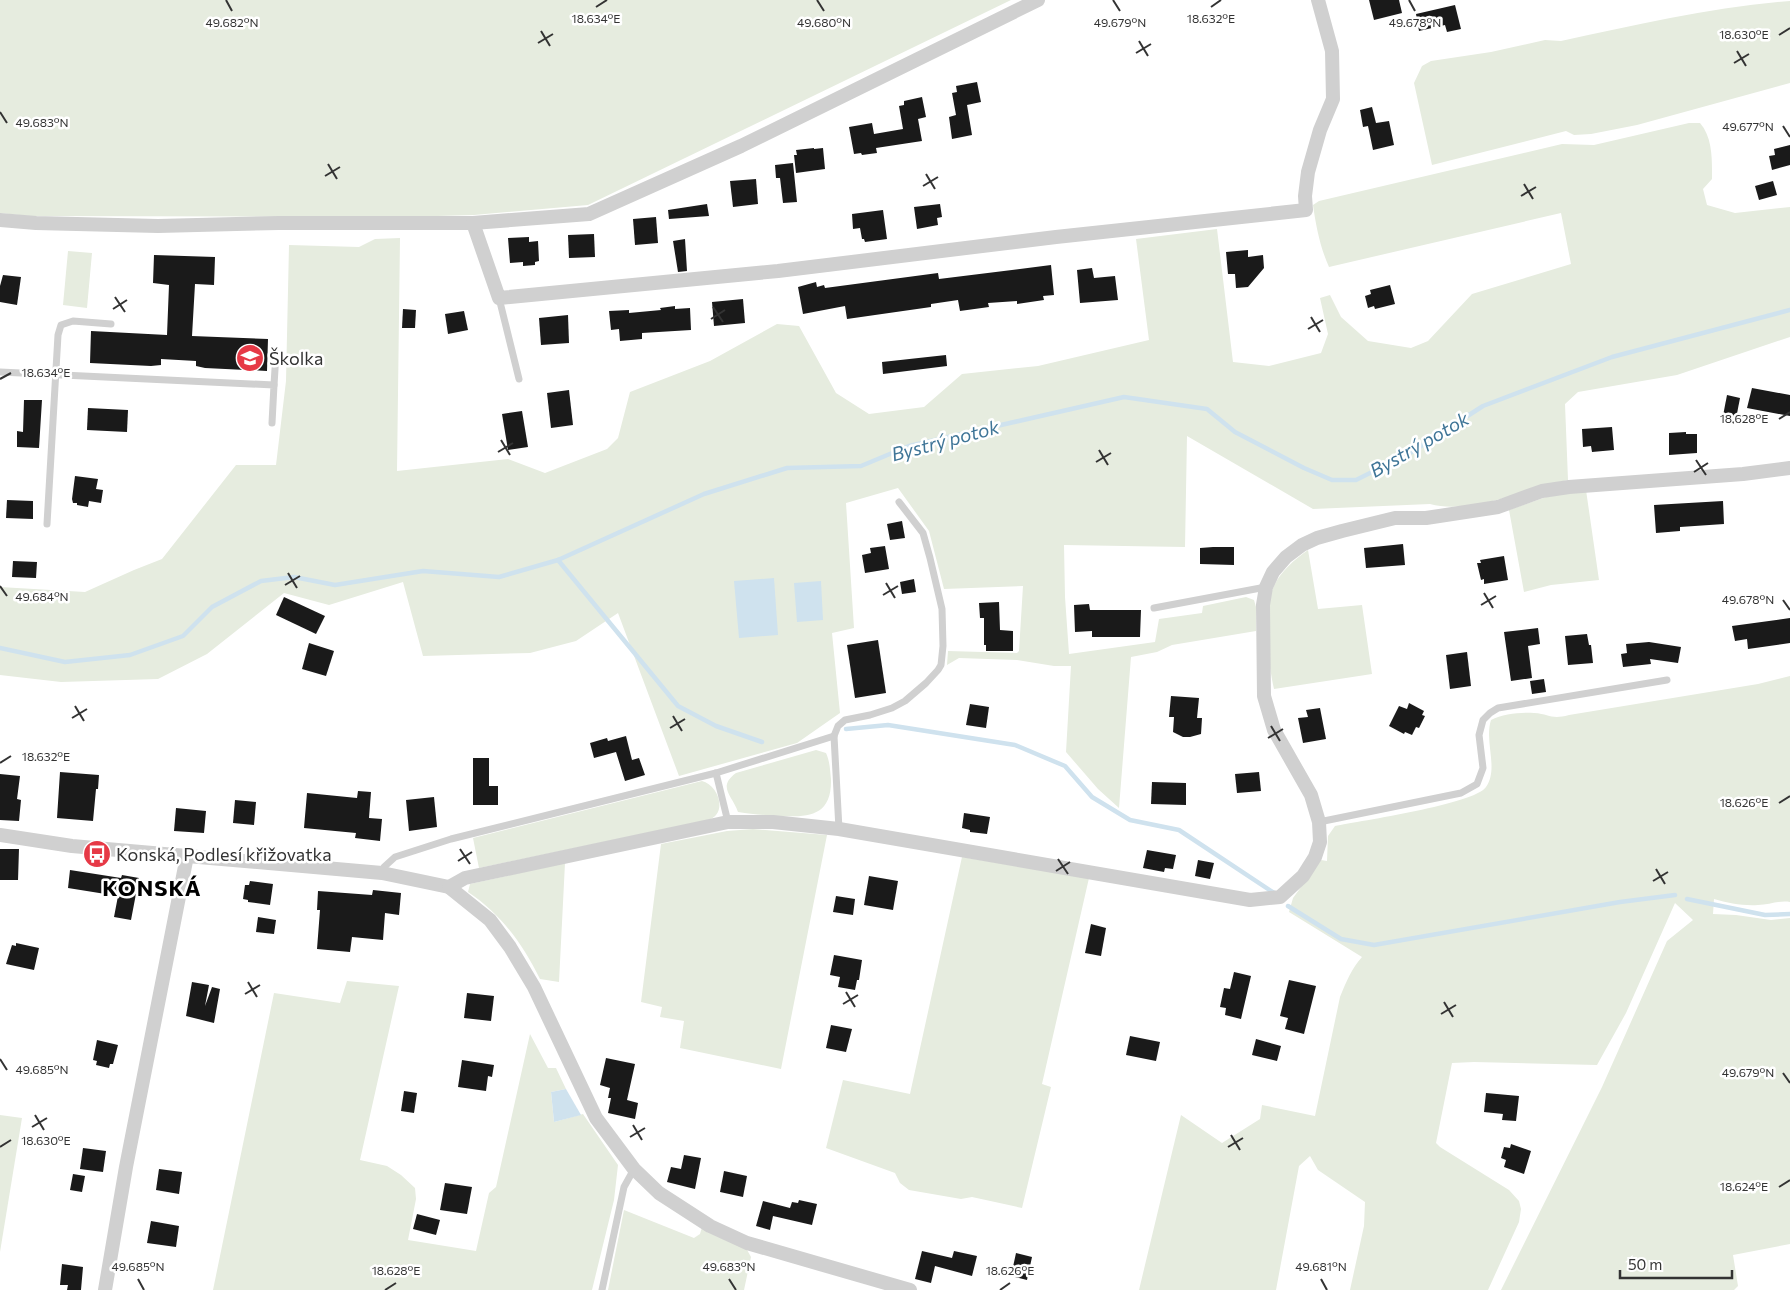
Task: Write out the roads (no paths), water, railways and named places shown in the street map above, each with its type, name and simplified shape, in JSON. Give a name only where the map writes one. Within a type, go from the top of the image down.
[{"type":"street","points":[[0,220],[36,224],[158,226],[279,223],[473,223],[589,214],[741,146],[1038,0]]},
{"type":"street","points":[[473,223],[499,298],[778,271],[1056,237],[1306,210],[1305,196],[1308,172],[1320,130],[1333,99],[1332,51],[1318,0]]},
{"type":"street","points":[[449,887],[465,878],[728,822],[773,822],[839,829],[1250,900],[1280,897],[1303,876],[1315,856],[1320,842],[1319,822],[1311,795],[1274,730],[1264,696],[1263,605],[1266,587],[1273,572],[1286,557],[1302,545],[1317,538],[1371,523],[1395,518],[1426,518],[1498,507],[1542,492],[1569,487],[1743,474],[1790,468]]},
{"type":"street","points":[[0,836],[72,846],[382,873],[449,887],[490,920],[510,947],[534,987],[596,1118],[634,1169],[659,1193],[710,1226],[746,1243],[910,1290]]},
{"type":"street","points":[[105,1290],[126,1167],[187,856]]},
{"type":"lane","points":[[499,298],[519,379]]},
{"type":"lane","points":[[47,524],[58,335],[61,325],[73,321],[111,324]]},
{"type":"lane","points":[[272,423],[276,353]]},
{"type":"lane","points":[[0,372],[274,385]]},
{"type":"lane","points":[[839,829],[834,736],[838,726],[845,720],[870,715],[892,708],[905,701],[926,683],[940,665],[943,646],[942,609],[930,558],[923,533],[899,502]]},
{"type":"lane","points":[[1154,608],[1266,587]]},
{"type":"lane","points":[[1319,822],[1461,793],[1477,784],[1483,768],[1479,735],[1483,720],[1498,708],[1667,680]]},
{"type":"lane","points":[[382,873],[384,867],[395,857],[450,838],[716,773],[834,736]]},
{"type":"lane","points":[[716,773],[728,822]]},
{"type":"lane","points":[[602,1290],[624,1186],[634,1169]]},
{"type":"water","points":[[774,578],[778,635],[739,638],[734,581]]},
{"type":"water","points":[[821,581],[823,620],[797,622],[794,583]]},
{"type":"water","points":[[566,1089],[581,1115],[554,1122],[551,1092]]},
{"type":"waterway","name":"Bystrý potok","points":[[0,648],[65,662],[130,655],[183,636],[212,607],[261,581],[294,577],[335,585],[423,571],[499,577],[558,560],[704,494],[787,468],[861,466],[909,446],[1124,397],[1207,409],[1235,432],[1304,468],[1332,480],[1356,480],[1410,453],[1483,406],[1612,357],[1790,310]]},
{"type":"waterway","points":[[558,560],[678,706],[716,726],[762,742]]},
{"type":"waterway","points":[[846,729],[888,725],[1015,745],[1065,766],[1092,797],[1130,820],[1179,830],[1274,893]]},
{"type":"waterway","points":[[1288,906],[1341,939],[1374,945],[1620,902],[1675,895]]},
{"type":"waterway","points":[[1687,899],[1765,915],[1790,914]]},
{"type":"place","name":"Školka","points":[[250,358]]},
{"type":"place","name":"Konská, Podlesí křižovatka","points":[[97,854]]},
{"type":"district","name":"KONSKÁ","points":[[152,887]]}]
